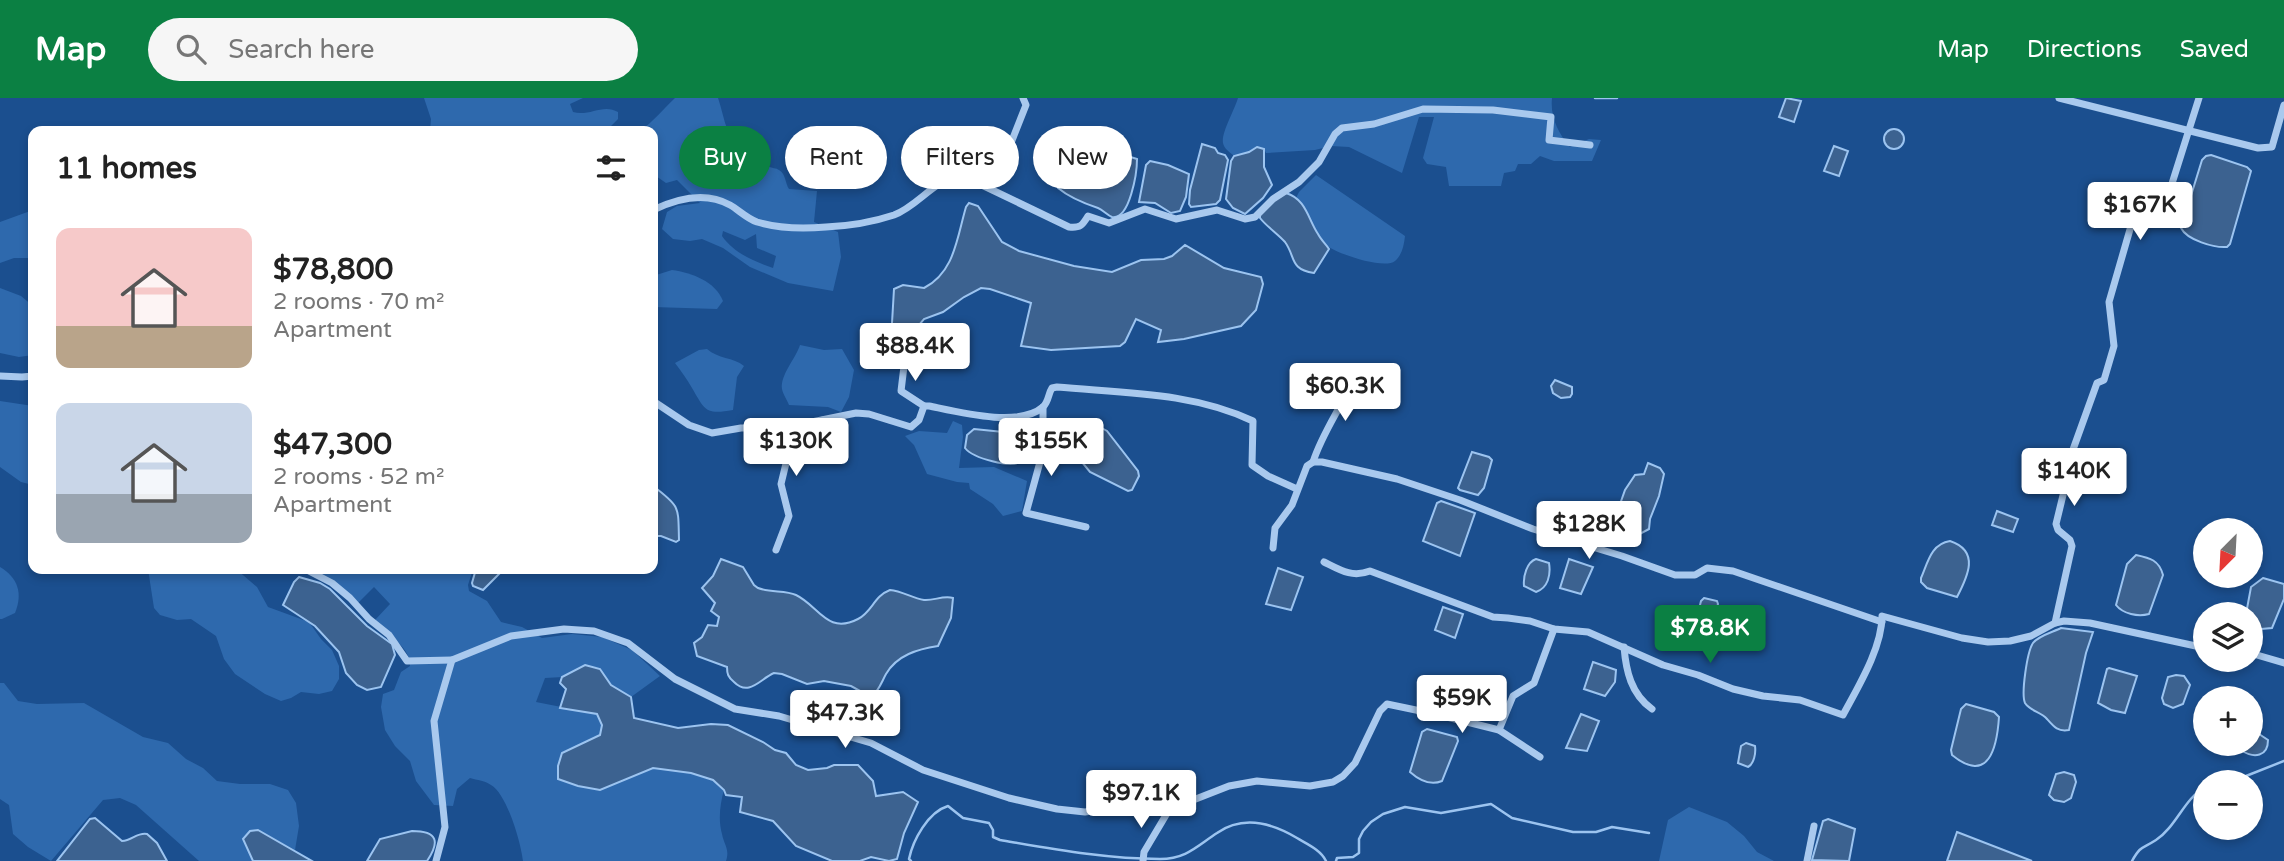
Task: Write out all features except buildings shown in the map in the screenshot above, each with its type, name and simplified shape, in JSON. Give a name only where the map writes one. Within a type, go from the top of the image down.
[{"type":"street","points":[[1019,126],[1026,106],[1023,98]]},
{"type":"street","points":[[2059,98],[2239,145],[2267,148],[2272,147],[2284,105]]},
{"type":"street","points":[[2055,623],[2073,546],[2058,530],[2057,519],[2068,462],[2097,383],[2104,380],[2114,346],[2109,302],[2133,219],[2142,206],[2161,203],[2169,193],[2199,98]]},
{"type":"street","points":[[991,189],[1069,227],[1079,228],[1088,216],[1109,223],[1145,209],[1172,218],[1217,210],[1245,219],[1255,218],[1273,199],[1299,182],[1319,162],[1335,134],[1342,128],[1374,124],[1423,109],[1493,110],[1551,117],[1549,140],[1590,145]]},
{"type":"street","points":[[658,208],[675,200],[707,198],[729,204],[755,221],[824,228],[895,214],[932,189]]},
{"type":"street","points":[[905,358],[901,391],[925,406],[1010,417],[1027,416],[1043,407],[1052,388],[1057,387],[1169,397],[1222,408],[1253,421],[1252,465],[1268,476],[1297,489]]},
{"type":"street","points":[[0,376],[28,376]]},
{"type":"street","points":[[1273,548],[1275,528],[1288,513],[1307,466],[1313,462],[1320,439],[1344,402],[1354,377]]},
{"type":"street","points":[[658,404],[688,425],[712,433],[741,428],[797,425],[856,413],[911,427],[919,420],[925,406]]},
{"type":"street","points":[[1043,407],[1043,451],[1026,513],[1086,527]]},
{"type":"street","points":[[776,550],[789,516],[781,484],[789,450],[818,445],[823,420]]},
{"type":"street","points":[[1313,462],[1397,479],[1533,529],[1675,575],[1695,575],[1707,568],[1733,570],[1882,622]]},
{"type":"street","points":[[1324,562],[1349,574],[1360,575],[1370,571],[1493,617],[1530,621],[1554,629],[1588,632],[1663,665],[1733,689],[1800,700],[1843,715],[1873,654],[1882,616],[1962,638],[1988,642],[2031,636],[2064,621],[2193,645]]},
{"type":"street","points":[[311,574],[332,583],[350,598],[390,635],[407,662],[452,660],[511,636],[564,629],[594,631],[628,643],[675,679],[726,705],[779,716],[871,743],[923,770],[1009,798],[1072,811],[1095,811],[1124,806],[1156,811],[1169,810],[1229,786],[1257,781],[1310,786],[1333,782],[1355,763],[1380,711],[1387,704],[1499,730],[1540,757]]},
{"type":"street","points":[[1499,730],[1513,695],[1534,683],[1554,629]]},
{"type":"street","points":[[1624,647],[1626,668],[1634,688],[1652,709]]},
{"type":"street","points":[[2263,657],[2284,663]]},
{"type":"street","points":[[436,861],[445,827],[433,727],[452,660]]},
{"type":"street","points":[[1143,861],[1144,852],[1169,810]]},
{"type":"street","points":[[1807,861],[1814,826]]},
{"type":"shaded area","points":[[424,98],[583,98],[570,104],[573,112],[607,109],[618,112],[618,119],[611,126],[430,126],[431,119]]},
{"type":"shaded area","points":[[675,98],[718,98],[726,126],[679,126],[679,182],[677,180],[666,183],[658,177],[658,126],[646,126]]},
{"type":"shaded area","points":[[1238,98],[1552,98],[1552,112],[1556,124],[1570,147],[1589,139],[1601,140],[1592,161],[1554,161],[1540,156],[1531,164],[1518,164],[1515,171],[1504,173],[1501,186],[1449,186],[1446,167],[1427,164],[1423,158],[1434,117],[1419,117],[1402,173],[1349,147],[1331,146],[1315,150],[1266,153],[1264,149],[1254,149],[1234,156],[1225,147],[1223,139]]},
{"type":"shaded area","points":[[1786,98],[1801,101],[1794,122],[1779,117]]},
{"type":"shaded area","points":[[1894,129],[1901,132],[1904,139],[1901,146],[1894,149],[1887,146],[1884,139],[1887,132]]},
{"type":"shaded area","points":[[1202,144],[1215,148],[1228,160],[1220,200],[1216,204],[1191,207],[1190,190]]},
{"type":"shaded area","points":[[1834,146],[1848,151],[1839,176],[1824,171]]},
{"type":"shaded area","points":[[1257,147],[1264,149],[1264,167],[1272,185],[1263,198],[1245,214],[1233,208],[1226,199],[1231,161],[1234,156]]},
{"type":"shaded area","points":[[2211,155],[2247,167],[2251,171],[2227,247],[2201,242],[2181,228],[2202,160]]},
{"type":"shaded area","points":[[1132,157],[1137,159],[1136,174],[1131,194],[1128,203],[1118,216],[1112,217],[1060,189],[1132,189]]},
{"type":"shaded area","points":[[1150,161],[1189,174],[1186,197],[1180,211],[1171,213],[1155,203],[1139,202],[1146,165]]},
{"type":"shaded area","points":[[771,167],[778,169],[784,176],[785,189],[817,191],[814,222],[838,232],[841,257],[833,291],[788,283],[750,267],[723,248],[702,239],[673,239],[662,229],[667,212],[677,206],[700,203],[686,189],[771,189]],"holes":[[[723,231],[745,240],[756,234],[757,248],[776,256],[773,268],[738,252],[722,236]]]},
{"type":"shaded area","points":[[1316,175],[1405,236],[1401,253],[1395,261],[1371,262],[1349,256],[1326,245],[1296,198]]},
{"type":"shaded area","points":[[1286,193],[1302,205],[1329,249],[1314,273],[1300,269],[1285,242],[1260,218],[1260,214],[1274,200]]},
{"type":"shaded area","points":[[969,203],[978,206],[1002,242],[1019,251],[1074,266],[1112,272],[1141,260],[1164,259],[1185,245],[1224,268],[1261,277],[1263,284],[1256,310],[1241,326],[1184,339],[1158,342],[1161,330],[1136,319],[1125,342],[1120,346],[1051,350],[1021,346],[1031,303],[981,288],[943,312],[924,319],[903,344],[894,343],[891,340],[894,289],[903,285],[924,288],[942,273],[953,253]]},
{"type":"shaded area","points":[[28,212],[28,258],[14,258],[0,263],[0,222]]},
{"type":"shaded area","points":[[672,270],[702,279],[714,288],[723,301],[717,309],[658,307],[658,274]]},
{"type":"shaded area","points":[[0,288],[21,296],[28,302],[28,356],[19,357],[0,353]]},
{"type":"shaded area","points":[[800,345],[824,350],[842,349],[854,370],[849,397],[841,412],[828,407],[789,405],[782,384]]},
{"type":"shaded area","points":[[707,349],[744,366],[737,377],[733,410],[717,412],[703,406],[675,363],[699,350]]},
{"type":"shaded area","points":[[1555,380],[1572,387],[1570,397],[1561,398],[1553,393],[1551,386]]},
{"type":"shaded area","points":[[0,401],[28,405],[28,484],[0,467]]},
{"type":"shaded area","points":[[953,421],[962,425],[959,468],[994,467],[1027,481],[1022,511],[1003,516],[993,504],[970,489],[969,483],[927,474],[914,445],[905,436],[919,431],[947,433]]},
{"type":"shaded area","points":[[1098,426],[1107,431],[1138,471],[1139,476],[1132,490],[1128,491],[1090,472],[1072,450],[1082,434]]},
{"type":"shaded area","points":[[974,429],[1024,434],[1027,442],[1022,461],[1001,463],[969,452],[965,448],[967,435]]},
{"type":"shaded area","points":[[1472,452],[1492,460],[1484,488],[1478,495],[1458,488]]},
{"type":"shaded area","points":[[1648,463],[1660,468],[1664,474],[1649,529],[1638,535],[1613,524],[1625,490],[1635,475],[1644,474]]},
{"type":"shaded area","points":[[658,490],[676,508],[679,540],[676,542],[658,536]]},
{"type":"shaded area","points":[[1441,501],[1475,513],[1460,556],[1423,541],[1437,503]]},
{"type":"shaded area","points":[[1997,511],[2018,519],[2013,532],[1992,525]]},
{"type":"shaded area","points":[[1950,541],[1965,551],[1969,565],[1957,597],[1927,588],[1921,582],[1934,550]]},
{"type":"shaded area","points":[[2136,555],[2153,560],[2163,575],[2149,614],[2145,615],[2127,613],[2116,605],[2127,564]]},
{"type":"shaded area","points":[[721,559],[743,567],[758,588],[796,595],[824,617],[838,624],[863,616],[880,596],[890,590],[924,600],[953,598],[951,618],[938,646],[916,651],[896,662],[871,697],[851,686],[824,681],[807,684],[774,673],[745,688],[730,679],[727,667],[697,656],[694,643],[702,637],[708,625],[717,626],[719,617],[711,611],[715,603],[702,588],[713,576]]},
{"type":"shaded area","points":[[1536,559],[1549,563],[1550,568],[1546,584],[1536,592],[1524,586],[1524,582],[1528,566]]},
{"type":"shaded area","points":[[1569,559],[1593,567],[1581,594],[1560,588]]},
{"type":"shaded area","points":[[0,567],[15,581],[19,593],[15,613],[2,619],[0,619]]},
{"type":"shaded area","points":[[1278,568],[1303,577],[1291,610],[1266,604]]},
{"type":"shaded area","points":[[149,574],[242,574],[257,587],[268,607],[309,622],[332,650],[339,666],[339,679],[332,691],[319,694],[301,692],[281,701],[235,674],[224,659],[216,636],[191,619],[177,620],[160,615],[154,608]]},
{"type":"shaded area","points":[[319,574],[471,574],[469,591],[487,601],[501,622],[522,627],[542,638],[572,634],[602,637],[632,650],[660,676],[631,697],[611,685],[600,669],[585,665],[563,677],[545,678],[536,702],[597,714],[603,725],[600,736],[562,753],[600,790],[652,768],[691,773],[713,781],[724,790],[720,818],[727,850],[726,861],[523,861],[508,808],[497,790],[489,784],[470,778],[457,789],[453,806],[434,805],[416,781],[410,761],[395,746],[385,730],[381,707],[383,694],[394,690],[401,672],[410,666],[406,652],[375,620],[390,604],[374,587],[358,603]]},
{"type":"shaded area","points":[[475,574],[499,574],[483,590],[472,583]]},
{"type":"shaded area","points":[[299,577],[330,589],[367,626],[392,644],[395,655],[381,687],[367,690],[357,685],[346,673],[339,652],[315,626],[283,605]]},
{"type":"shaded area","points":[[2263,578],[2284,584],[2284,599],[2272,628],[2263,629],[2263,602],[2248,602],[2251,588],[2263,588]]},
{"type":"shaded area","points":[[1704,598],[1717,601],[1713,621],[1702,622],[1697,617]]},
{"type":"shaded area","points":[[1443,607],[1463,614],[1455,638],[1435,630]]},
{"type":"shaded area","points":[[2061,628],[2093,632],[2069,730],[2056,728],[2030,708],[2024,698],[2024,682],[2033,643]]},
{"type":"shaded area","points":[[1593,662],[1616,670],[1615,682],[1605,696],[1584,689]]},
{"type":"shaded area","points":[[585,665],[600,669],[611,685],[631,697],[634,718],[678,728],[728,725],[786,753],[796,765],[808,770],[834,765],[858,765],[873,781],[876,796],[903,792],[918,802],[904,833],[897,859],[889,861],[871,857],[860,861],[832,861],[796,846],[773,821],[740,812],[742,797],[726,795],[713,780],[691,773],[653,768],[600,790],[558,779],[562,753],[600,735],[602,725],[597,714],[560,708],[566,689],[560,683],[562,677]]},
{"type":"shaded area","points":[[2109,668],[2137,676],[2125,713],[2098,703]]},
{"type":"shaded area","points":[[2184,676],[2190,685],[2183,704],[2173,708],[2164,704],[2162,698],[2168,677]]},
{"type":"shaded area","points":[[0,683],[4,683],[18,701],[37,704],[84,703],[143,737],[168,743],[217,781],[270,784],[288,790],[296,803],[299,826],[295,850],[258,830],[251,831],[243,839],[253,861],[199,861],[136,805],[120,798],[103,800],[51,861],[13,834],[9,805],[0,799]]},
{"type":"shaded area","points":[[1966,704],[1994,712],[1999,717],[1993,750],[1983,764],[1975,766],[1952,755],[1951,750],[1961,709]]},
{"type":"shaded area","points":[[1581,714],[1599,721],[1587,751],[1566,748]]},
{"type":"shaded area","points":[[1427,729],[1457,737],[1458,741],[1442,781],[1433,783],[1410,772],[1422,732]]},
{"type":"shaded area","points":[[2263,737],[2268,740],[2263,753]]},
{"type":"shaded area","points":[[1746,743],[1755,746],[1754,758],[1748,767],[1738,763],[1741,746]]},
{"type":"shaded area","points":[[2064,772],[2074,775],[2076,782],[2071,798],[2064,802],[2054,800],[2049,795],[2056,774]]},
{"type":"shaded area","points":[[1689,807],[1727,822],[1744,836],[1757,852],[1774,861],[1659,861],[1668,820]]},
{"type":"shaded area","points":[[95,818],[122,841],[147,834],[157,843],[167,861],[57,861],[90,819]]},
{"type":"shaded area","points":[[1828,819],[1855,829],[1849,861],[1812,860],[1823,821]]},
{"type":"shaded area","points":[[258,830],[312,861],[253,861],[243,839],[250,831]]},
{"type":"shaded area","points":[[412,831],[427,833],[434,839],[434,848],[427,861],[367,861],[380,839]]},
{"type":"shaded area","points":[[1957,832],[2032,861],[1947,861]]},
{"type":"waterway","points":[[1595,98],[1617,98]]},
{"type":"waterway","points":[[2261,770],[2284,761]]},
{"type":"waterway","points":[[2132,861],[2140,850],[2169,828],[2193,797]]},
{"type":"waterway","points":[[1336,861],[1337,858],[1353,857],[1359,853],[1359,839],[1371,822],[1383,814],[1405,807],[1441,813],[1491,804],[1512,818],[1573,832],[1596,832],[1612,827],[1649,833]]},
{"type":"waterway","points":[[911,861],[911,852],[922,828],[934,814],[948,806],[963,818],[989,823],[993,837],[1000,840],[1080,853],[1140,859],[1177,857],[1227,827],[1257,823],[1278,828],[1297,838],[1317,850],[1326,861]]}]
